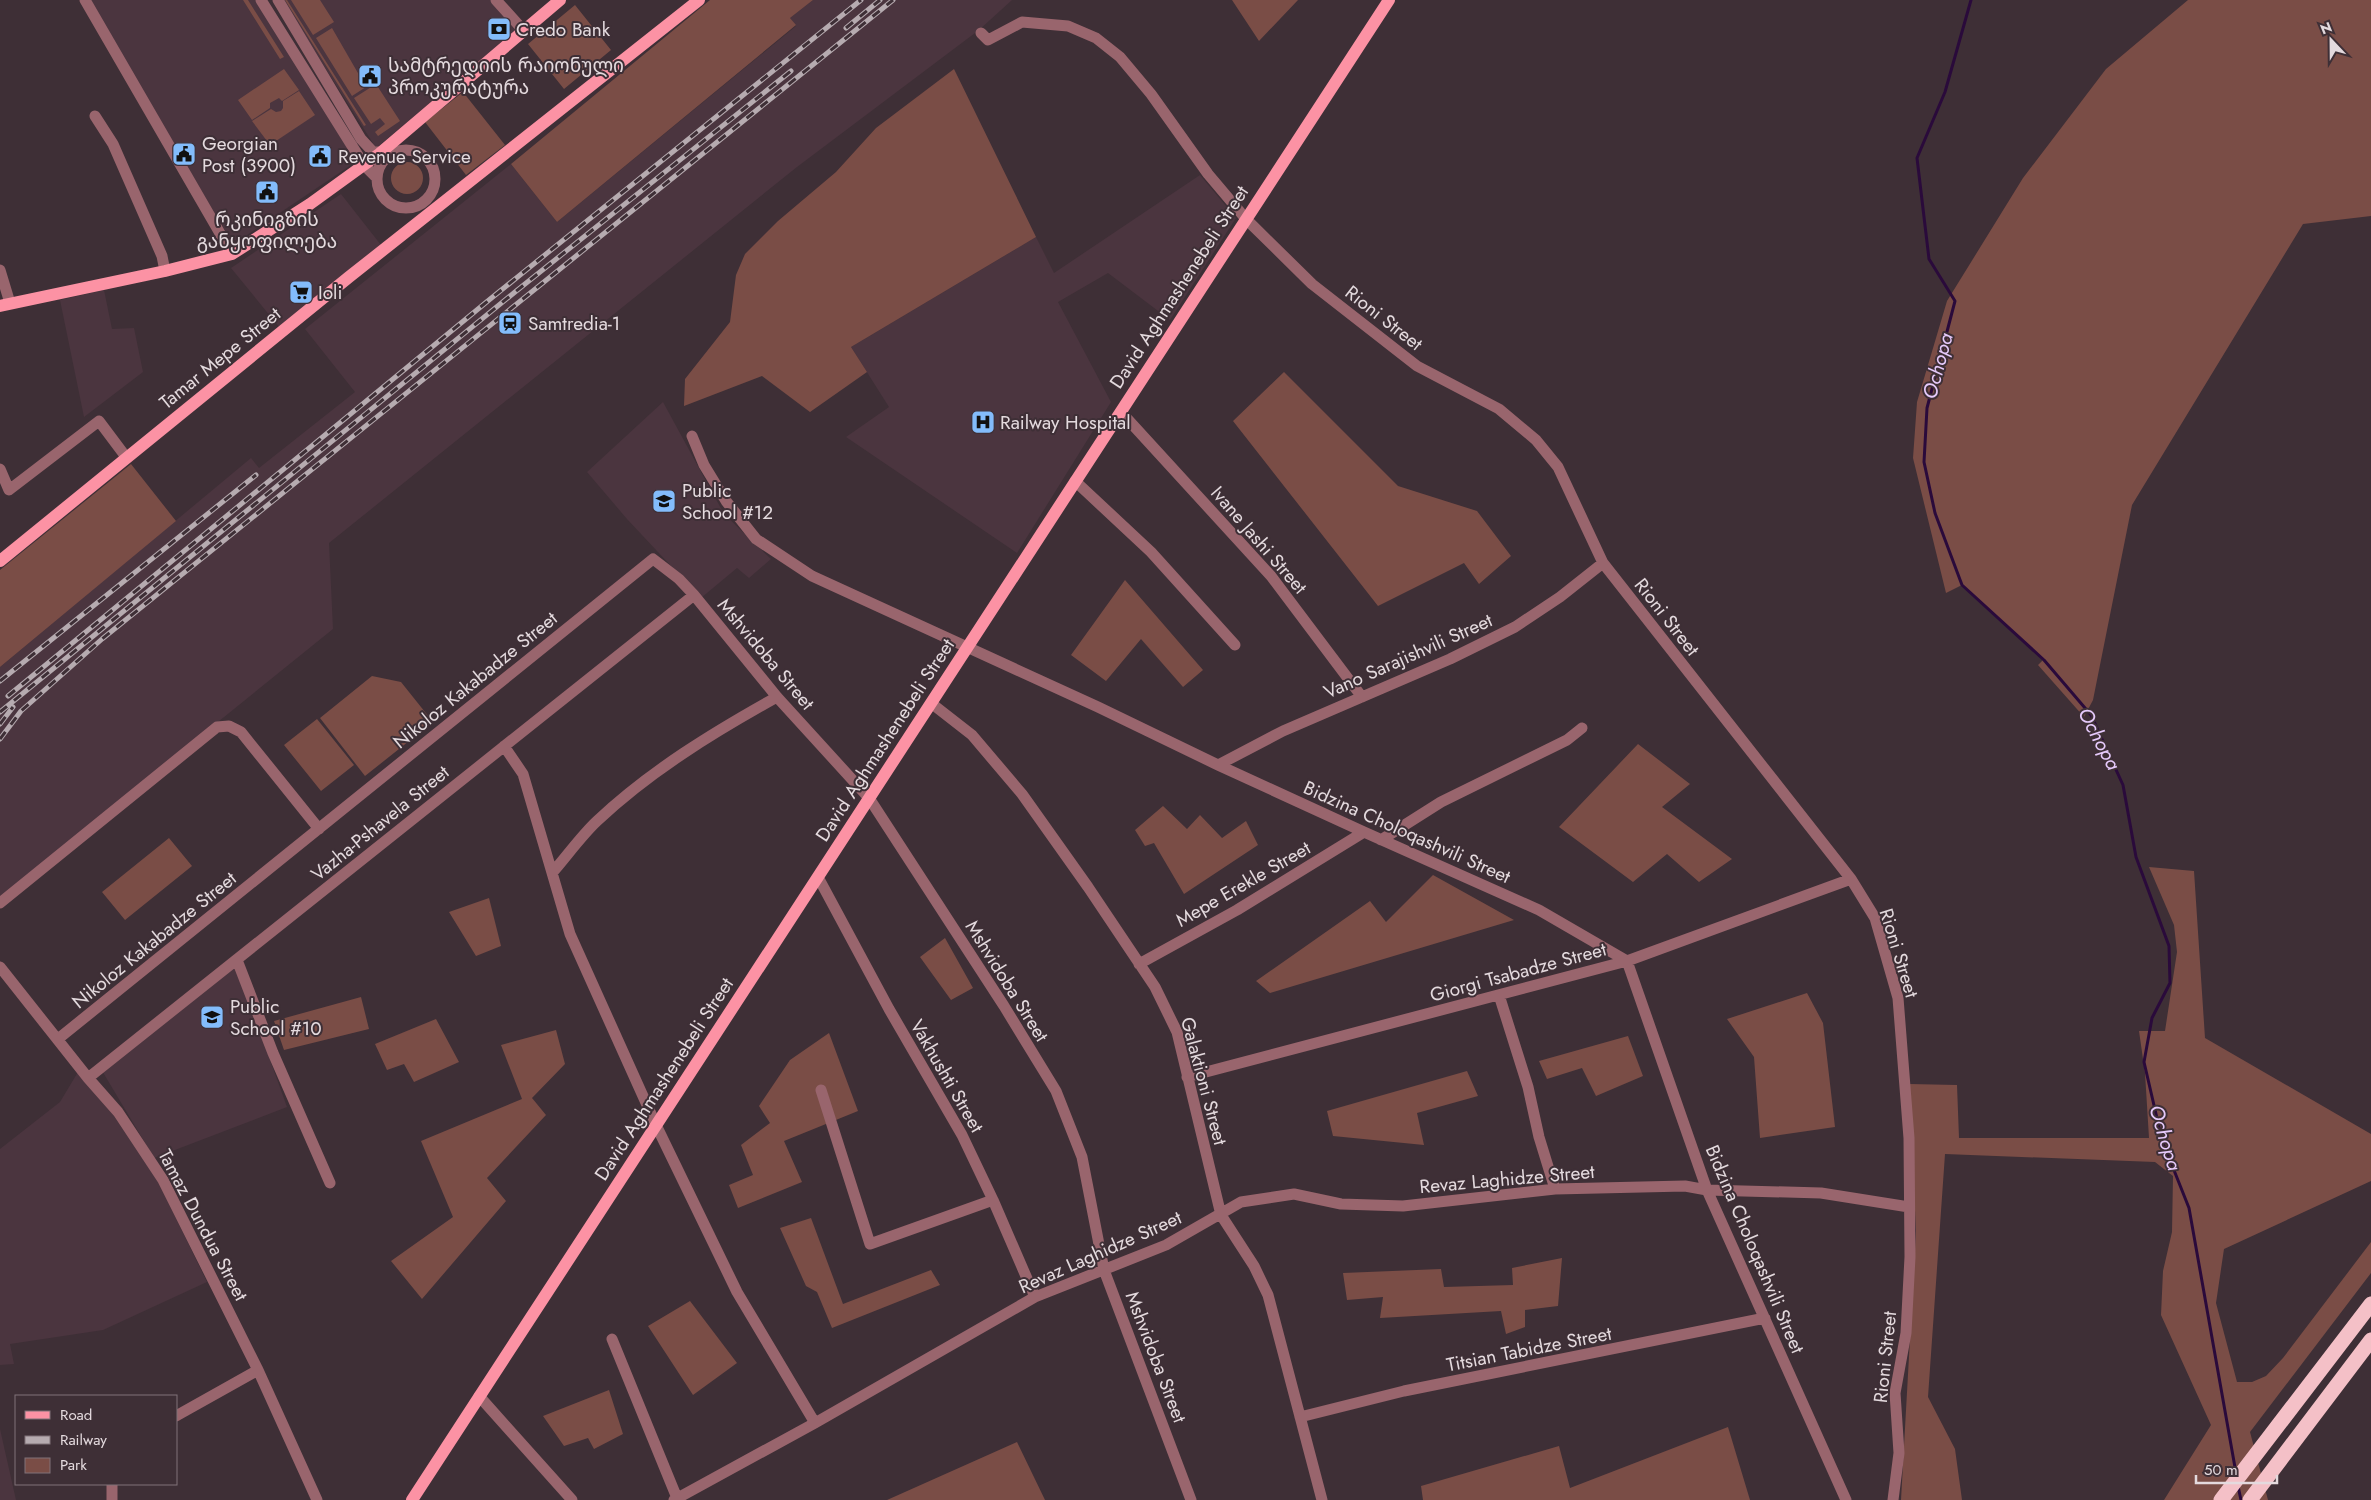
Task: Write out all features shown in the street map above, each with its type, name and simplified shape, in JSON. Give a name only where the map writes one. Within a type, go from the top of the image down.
[{"type":"highway","points":[[2221,1500],[2371,1304]]},
{"type":"highway","points":[[2250,1500],[2371,1340]]},
{"type":"main road","points":[[5,305],[165,271],[232,254],[310,204],[379,154],[560,0]]},
{"type":"main road","name":"Tamar Mepe Street","points":[[0,561],[349,277],[427,218],[699,0]]},
{"type":"main road","name":"David Aghmashenebeli Street","points":[[412,1500],[1389,0]]},
{"type":"street","points":[[85,0],[232,254]]},
{"type":"street","points":[[262,0],[364,165],[377,178]]},
{"type":"street","points":[[278,0],[361,139],[373,152],[379,154],[412,151],[425,157],[433,168],[440,206]]},
{"type":"street","points":[[496,0],[523,30]]},
{"type":"street","name":"Rioni Street","points":[[981,33],[988,40],[1022,22],[1068,26],[1096,38],[1120,57],[1151,94],[1208,174],[1246,219],[1312,284],[1417,366],[1500,409],[1536,440],[1558,467],[1603,564],[1850,879],[1875,918],[1898,998],[1908,1138],[1910,1257],[1906,1333],[1895,1392],[1899,1453],[1893,1500]]},
{"type":"street","points":[[95,116],[113,144],[162,256],[165,271]]},
{"type":"street","points":[[397,152],[385,159],[378,171],[378,185],[384,198],[395,206],[409,208],[427,218]]},
{"type":"street","points":[[409,208],[429,197],[435,183]]},
{"type":"street","points":[[0,270],[5,305]]},
{"type":"street","name":"Ivane Jashi Street","points":[[1121,412],[1271,576],[1362,697]]},
{"type":"street","points":[[0,469],[9,490],[100,421],[126,457]]},
{"type":"street","name":"Bidzina Choloqashvili Street","points":[[692,436],[704,465],[726,501],[756,539],[812,576],[1098,706],[1218,765],[1381,840],[1539,910],[1627,961],[1707,1190],[1846,1500]]},
{"type":"street","points":[[1075,481],[1151,552],[1235,645]]},
{"type":"street","name":"Mshvidoba Street","points":[[653,559],[679,579],[694,595],[777,697],[869,798],[1004,1006],[1056,1091],[1082,1157],[1104,1270],[1191,1500]]},
{"type":"street","name":"Nikoloz Kakabadze Street","points":[[58,1039],[653,559]]},
{"type":"street","name":"Vano Sarajishvili Street","points":[[1218,765],[1283,731],[1450,659],[1515,627],[1560,597],[1603,564]]},
{"type":"street","name":"Vazha-Pshavela Street","points":[[88,1078],[694,595]]},
{"type":"street","points":[[552,873],[596,821],[653,775],[723,727],[777,697]]},
{"type":"street","name":"Galaktioni Street","points":[[931,703],[972,735],[1022,794],[1088,887],[1155,987],[1177,1032],[1221,1215],[1254,1266],[1268,1295],[1322,1500]]},
{"type":"street","points":[[0,903],[217,727],[229,726],[241,732],[319,829]]},
{"type":"street","points":[[1381,840],[1441,802],[1567,740],[1582,728]]},
{"type":"street","points":[[504,746],[523,774],[570,934],[656,1125],[736,1292],[815,1423]]},
{"type":"street","name":"Mepe Erekle Street","points":[[1139,964],[1237,910],[1364,832]]},
{"type":"street","name":"Vakhushti Street","points":[[818,877],[889,1009],[962,1135],[993,1200],[1035,1297]]},
{"type":"street","name":"Giorgi Tsabadze Street","points":[[1187,1077],[1627,961],[1850,879]]},
{"type":"street","points":[[237,960],[273,1053],[330,1183]]},
{"type":"street","name":"Tamaz Dundua Street","points":[[0,967],[88,1078],[118,1112],[163,1180],[258,1370],[317,1500]]},
{"type":"street","points":[[1498,995],[1528,1088],[1539,1137],[1555,1189]]},
{"type":"street","points":[[821,1090],[870,1244],[993,1200]]},
{"type":"street","name":"Revaz Laghidze Street","points":[[676,1499],[815,1423],[1035,1297],[1166,1245],[1241,1202],[1294,1194],[1341,1204],[1402,1206],[1555,1189],[1685,1186],[1707,1190],[1821,1193],[1909,1207]]},
{"type":"street","name":"Titsian Tabidze Street","points":[[1300,1417],[1404,1391],[1765,1318]]},
{"type":"street","points":[[612,1339],[676,1499]]},
{"type":"street","points":[[178,1415],[258,1370]]},
{"type":"street","points":[[480,1396],[572,1500]]},
{"type":"street","points":[[112,1485],[112,1500]]},
{"type":"shaded area","points":[[89,0],[258,0],[357,161],[238,241],[230,239]]},
{"type":"shaded area","points":[[282,0],[491,0],[519,29],[376,148]]},
{"type":"shaded area","points":[[813,0],[1012,0],[979,30],[797,167],[329,543],[333,629],[0,898],[0,667],[251,458],[259,468],[355,392],[305,329],[511,164],[557,222],[796,26],[790,18]]},
{"type":"shaded area","points":[[1200,175],[1236,218],[1170,320],[1108,273],[1058,302],[1111,402],[1017,553],[846,437],[889,407],[851,347],[1036,237],[1054,273]]},
{"type":"shaded area","points":[[341,194],[381,245],[280,328],[231,268]]},
{"type":"shaded area","points":[[104,290],[112,329],[134,328],[143,372],[84,417],[60,300]]},
{"type":"shaded area","name":"Public School #12","points":[[663,402],[724,514],[771,559],[749,578],[737,568],[701,598],[627,519],[587,472]]},
{"type":"shaded area","name":"Public School #10","points":[[236,965],[287,1107],[154,1158],[101,1069]]},
{"type":"shaded area","points":[[78,1072],[98,1092],[159,1183],[207,1282],[103,1330],[10,1344],[14,1364],[0,1365],[0,1149],[60,1102]]},
{"type":"shaded area","points":[[0,1429],[16,1500],[0,1500]]},
{"type":"green space","points":[[243,0],[248,0],[284,57],[280,59]]},
{"type":"green space","points":[[285,0],[287,0],[366,125],[364,126]]},
{"type":"green space","points":[[291,0],[320,0],[334,22],[313,35]]},
{"type":"green space","points":[[710,0],[813,0],[790,18],[796,25],[557,222],[511,164]]},
{"type":"green space","points":[[1232,0],[1298,0],[1259,41]]},
{"type":"green space","points":[[2188,0],[2371,0],[2371,216],[2303,224],[2132,505],[2093,700],[2084,717],[2038,665],[2044,659],[1962,585],[1946,593],[1913,458],[1917,402],[1947,301],[2023,178],[2106,69]]},
{"type":"green space","points":[[575,5],[611,50],[564,89],[528,44]]},
{"type":"green space","points":[[332,28],[366,87],[352,96],[316,38]]},
{"type":"green space","points":[[284,69],[299,90],[282,101],[279,98],[270,103],[270,108],[252,120],[238,100]]},
{"type":"green space","points":[[954,69],[1036,237],[851,347],[867,372],[810,412],[762,376],[684,406],[685,379],[730,322],[736,275],[745,254],[778,221],[836,172],[876,128]]},
{"type":"green space","points":[[376,84],[400,121],[378,136],[375,132],[385,124],[380,118],[371,124],[354,98]]},
{"type":"green space","points":[[299,91],[315,115],[270,145],[252,121],[271,109],[276,112],[281,111],[283,101]]},
{"type":"green space","points":[[463,92],[505,145],[466,175],[425,122]]},
{"type":"green space","points":[[407,162],[418,167],[423,178],[418,189],[407,194],[396,189],[391,178],[396,167]]},
{"type":"green space","points":[[1284,372],[1398,486],[1477,511],[1511,556],[1479,584],[1464,563],[1378,606],[1233,421]]},
{"type":"green space","points":[[131,464],[176,521],[0,667],[0,570]]},
{"type":"green space","points":[[1125,580],[1203,670],[1183,687],[1141,639],[1106,681],[1071,655]]},
{"type":"green space","points":[[372,676],[401,682],[433,722],[365,776],[320,718]]},
{"type":"green space","points":[[317,719],[354,765],[321,791],[284,745]]},
{"type":"green space","points":[[1638,744],[1690,784],[1662,807],[1732,859],[1699,882],[1667,854],[1633,882],[1559,827]]},
{"type":"green space","points":[[1163,806],[1187,829],[1200,815],[1222,838],[1246,821],[1258,845],[1184,894],[1154,843],[1145,846],[1135,830]]},
{"type":"green space","points":[[169,838],[192,866],[125,920],[102,892]]},
{"type":"green space","points":[[2149,867],[2194,871],[2205,1038],[2371,1134],[2371,1181],[2224,1249],[2216,1303],[2237,1382],[2252,1382],[2266,1376],[2283,1358],[2371,1242],[2371,1273],[2250,1432],[2268,1500],[2164,1500],[2211,1425],[2161,1315],[2163,1271],[2172,1232],[2173,1176],[2155,1162],[1945,1154],[1928,1397],[1955,1449],[1962,1500],[1901,1500],[1916,1231],[1909,1084],[1957,1085],[1959,1138],[2149,1138],[2145,1073],[2139,1031],[2165,1031],[2177,952],[2174,925]]},
{"type":"green space","points":[[1433,875],[1514,920],[1270,993],[1256,981],[1370,901],[1386,922]]},
{"type":"green space","points":[[489,898],[501,946],[476,956],[449,912]]},
{"type":"green space","points":[[945,938],[973,988],[951,1000],[920,957]]},
{"type":"green space","points":[[1807,993],[1823,1023],[1835,1127],[1760,1138],[1754,1057],[1727,1019]]},
{"type":"green space","points":[[361,997],[369,1029],[284,1050],[274,1021]]},
{"type":"green space","points":[[436,1019],[459,1062],[414,1082],[404,1064],[387,1070],[375,1044]]},
{"type":"green space","points":[[556,1030],[565,1064],[532,1098],[546,1115],[487,1178],[506,1201],[422,1299],[391,1261],[453,1217],[421,1141],[522,1099],[501,1045]]},
{"type":"green space","points":[[829,1033],[858,1111],[784,1141],[802,1182],[738,1208],[729,1185],[753,1175],[741,1145],[770,1123],[759,1106],[790,1060]]},
{"type":"green space","points":[[1628,1036],[1643,1076],[1596,1096],[1582,1068],[1547,1079],[1539,1061]]},
{"type":"green space","points":[[1467,1071],[1478,1096],[1417,1113],[1424,1145],[1333,1136],[1327,1111]]},
{"type":"green space","points":[[811,1218],[843,1304],[931,1270],[940,1285],[832,1328],[817,1292],[806,1286],[780,1228]]},
{"type":"green space","points":[[1562,1258],[1558,1306],[1525,1310],[1525,1327],[1506,1334],[1501,1311],[1380,1318],[1383,1297],[1347,1300],[1343,1273],[1441,1269],[1444,1287],[1513,1285],[1512,1268]]},
{"type":"green space","points":[[690,1301],[737,1363],[693,1395],[648,1326]]},
{"type":"green space","points":[[609,1390],[623,1434],[594,1449],[588,1438],[564,1446],[543,1416]]},
{"type":"green space","points":[[1728,1427],[1750,1500],[1423,1500],[1421,1486],[1559,1446],[1570,1488]]},
{"type":"green space","points":[[1017,1442],[1045,1500],[887,1500]]},
{"type":"waterway","name":"Ochopa","points":[[1971,0],[1945,92],[1917,158],[1929,259],[1955,301],[1927,408],[1924,462],[1935,513],[1962,585],[2044,660],[2091,715],[2123,785],[2136,857],[2169,946],[2170,983],[2152,1018],[2144,1062],[2162,1140],[2189,1208],[2236,1473]]},
{"type":"waterway","name":"Ochopa","points":[[2238,1486],[2241,1500]]},
{"type":"railway","points":[[8,696],[489,300],[861,0]]},
{"type":"railway","points":[[846,28],[880,0]]},
{"type":"railway","points":[[0,739],[21,711],[102,639],[893,0]]},
{"type":"railway","points":[[0,712],[515,292],[791,71]]},
{"type":"railway","points":[[0,681],[256,475]]},
{"type":"railway","points":[[0,724],[13,707]]},
{"type":"place","name":"Credo Bank","points":[[499,29]]},
{"type":"place","name":"სამტრედიის რაიონული პროკურატურა","points":[[370,76]]},
{"type":"place","name":"Georgian Post (3900)","points":[[184,154]]},
{"type":"place","name":"Revenue Service","points":[[320,156]]},
{"type":"place","name":"რკინიგზის განყოფილება","points":[[267,192]]},
{"type":"place","name":"Ioli","points":[[301,292]]},
{"type":"place","name":"Samtredia-1","points":[[510,323]]},
{"type":"place","name":"Railway Hospital","points":[[983,422]]},
{"type":"place","name":"Public School #12","points":[[664,501]]},
{"type":"place","name":"Public School #10","points":[[212,1017]]}]
